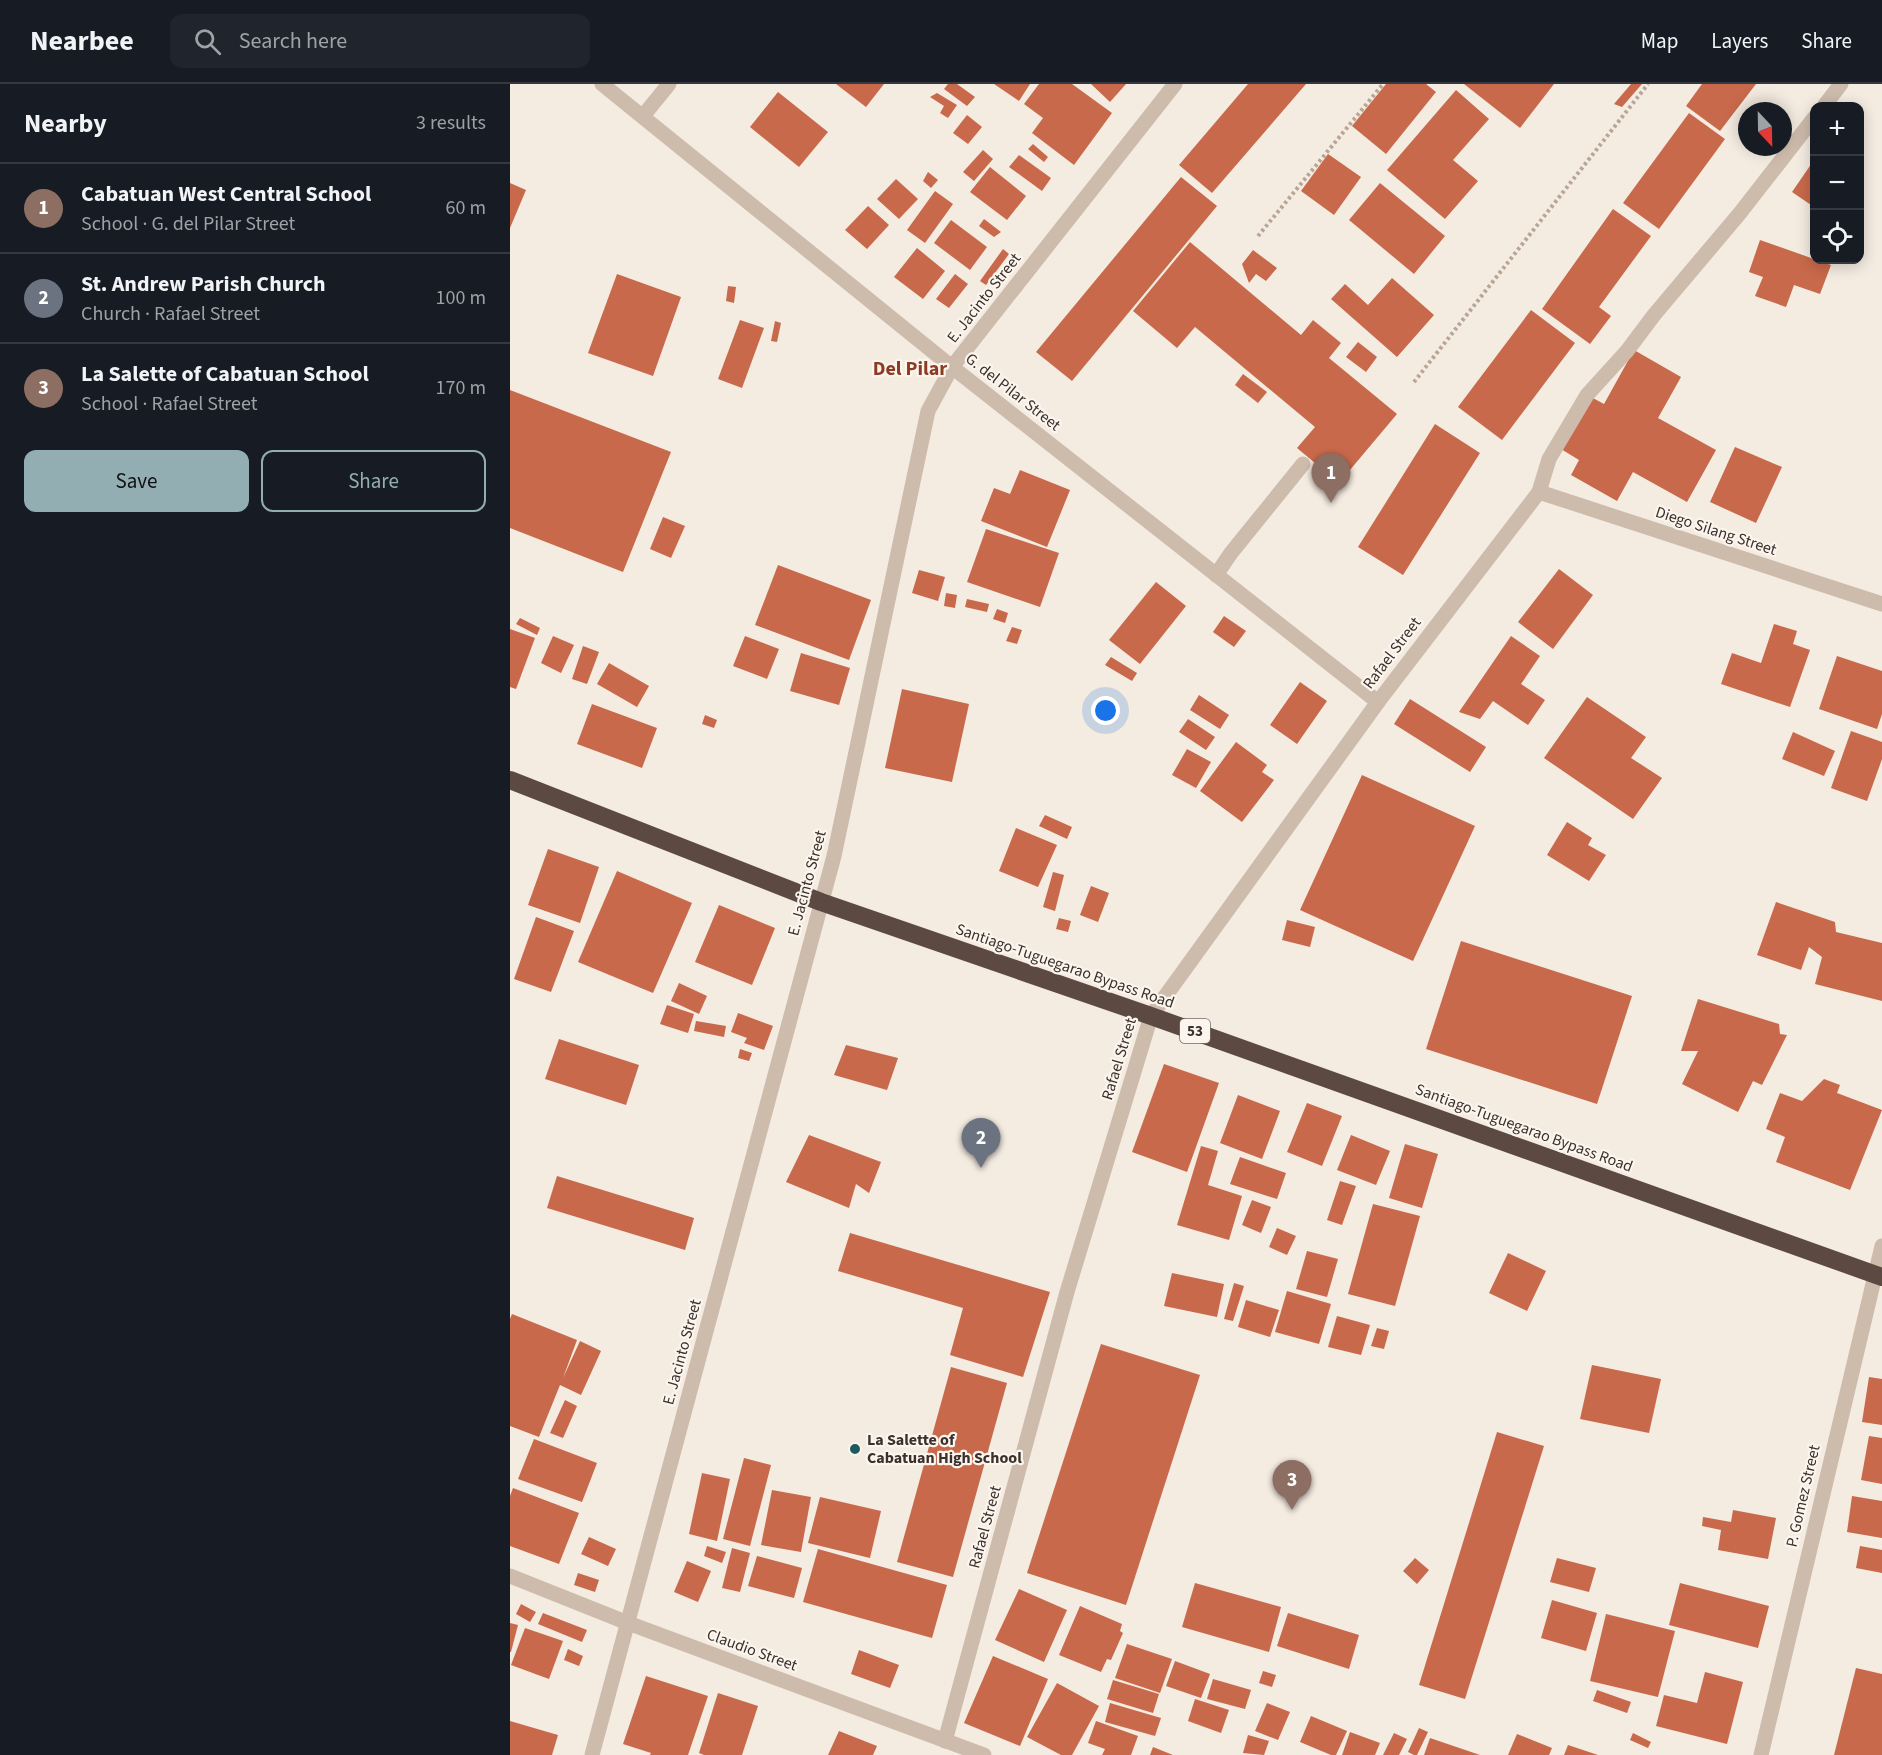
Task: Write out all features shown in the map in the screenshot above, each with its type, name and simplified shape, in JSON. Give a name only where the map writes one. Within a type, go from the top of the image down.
[{"type":"highway","name":"Santiago-Tuguegarao Bypass Road","points":[[510,780],[821,902],[1152,1016],[1878,1276]]},
{"type":"street","name":"G. del Pilar Street","points":[[602,84],[952,367],[1378,702]]},
{"type":"street","points":[[643,116],[669,84]]},
{"type":"street","name":"E. Jacinto Street","points":[[592,1755],[834,856],[928,411],[952,367],[1175,84]]},
{"type":"street","points":[[1827,102],[1841,84]]},
{"type":"street","points":[[1539,492],[1549,459],[1587,395],[1627,351],[1810,124]]},
{"type":"street","points":[[1216,575],[1303,464]]},
{"type":"street","name":"Diego Silang Street","points":[[1539,492],[1882,604]]},
{"type":"street","name":"Rafael Street","points":[[945,1741],[1067,1292],[1152,1016],[1378,702],[1539,492]]},
{"type":"street","name":"P. Gomez Street","points":[[1761,1755],[1878,1276],[1882,1246]]},
{"type":"street","name":"Claudio Street","points":[[510,1576],[628,1623],[984,1755]]},
{"type":"path","points":[[1258,237],[1383,84]]},
{"type":"path","points":[[1414,382],[1648,84]]},
{"type":"building","points":[[836,84],[884,84],[866,107]]},
{"type":"building","points":[[948,84],[957,84],[975,97],[967,106],[944,89]]},
{"type":"building","points":[[994,84],[1030,84],[1019,101]]},
{"type":"building","points":[[1039,84],[1072,84],[1112,113],[1074,165],[1032,133],[1043,118],[1024,104]]},
{"type":"building","points":[[1091,84],[1126,84],[1110,102]]},
{"type":"building","points":[[1248,84],[1306,84],[1212,193],[1179,165]]},
{"type":"building","points":[[1386,84],[1426,84],[1436,92],[1386,154],[1352,126]]},
{"type":"building","points":[[1464,84],[1554,84],[1520,128]]},
{"type":"building","points":[[1631,84],[1642,84],[1622,107],[1614,104]]},
{"type":"building","points":[[1702,84],[1756,84],[1742,102],[1738,102],[1738,108],[1720,131],[1686,106]]},
{"type":"building","points":[[1456,90],[1489,119],[1453,160],[1478,181],[1445,219],[1387,170]]},
{"type":"building","points":[[778,92],[828,132],[799,167],[750,127]]},
{"type":"building","points":[[937,93],[957,105],[948,118],[940,113],[944,106],[930,97]]},
{"type":"building","points":[[1689,113],[1725,139],[1659,229],[1623,203]]},
{"type":"building","points":[[967,115],[982,127],[968,144],[953,133]]},
{"type":"building","points":[[1033,144],[1048,157],[1044,162],[1028,149]]},
{"type":"building","points":[[983,150],[993,159],[974,181],[963,172]]},
{"type":"building","points":[[1328,154],[1361,177],[1334,215],[1301,191]]},
{"type":"building","points":[[1019,155],[1051,178],[1042,191],[1009,167]]},
{"type":"building","points":[[1810,166],[1810,204],[1792,192]]},
{"type":"building","points":[[990,167],[1026,196],[1007,220],[970,192]]},
{"type":"building","points":[[928,172],[938,180],[931,188],[923,181]]},
{"type":"building","points":[[1181,177],[1217,206],[1072,381],[1036,352]]},
{"type":"building","points":[[896,179],[918,199],[899,219],[877,199]]},
{"type":"building","points":[[510,183],[526,190],[510,228]]},
{"type":"building","points":[[1380,183],[1445,236],[1414,274],[1349,220]]},
{"type":"building","points":[[935,191],[953,204],[925,243],[907,230]]},
{"type":"building","points":[[868,206],[889,225],[867,249],[845,230]]},
{"type":"building","points":[[1613,209],[1651,236],[1599,307],[1611,316],[1590,344],[1542,309]]},
{"type":"building","points":[[984,219],[1001,232],[994,237],[979,226]]},
{"type":"building","points":[[951,220],[987,247],[970,270],[934,243]]},
{"type":"building","points":[[1760,240],[1810,258],[1810,264],[1831,265],[1820,294],[1794,285],[1786,307],[1755,296],[1763,277],[1749,272]]},
{"type":"building","points":[[1190,242],[1301,335],[1313,320],[1341,343],[1329,358],[1397,414],[1339,483],[1297,448],[1315,427],[1195,327],[1177,348],[1133,311]]},
{"type":"building","points":[[917,248],[945,271],[923,299],[894,277]]},
{"type":"building","points":[[1003,249],[1009,254],[986,285],[980,281]]},
{"type":"building","points":[[1253,250],[1277,268],[1266,281],[1256,274],[1249,283],[1242,264]]},
{"type":"building","points":[[617,274],[681,297],[653,376],[588,353]]},
{"type":"building","points":[[955,274],[968,284],[949,308],[936,299]]},
{"type":"building","points":[[1392,278],[1434,315],[1397,357],[1331,299],[1345,284],[1368,305]]},
{"type":"building","points":[[728,286],[736,287],[734,303],[726,301]]},
{"type":"building","points":[[1531,310],[1575,343],[1502,440],[1458,407]]},
{"type":"building","points":[[740,320],[764,328],[742,388],[718,379]]},
{"type":"building","points":[[775,321],[781,323],[777,342],[771,341]]},
{"type":"building","points":[[1358,342],[1377,357],[1366,372],[1346,357]]},
{"type":"building","points":[[1634,350],[1681,377],[1658,418],[1716,450],[1687,502],[1633,472],[1617,501],[1571,475],[1579,460],[1561,449],[1591,397],[1604,404]]},
{"type":"building","points":[[1243,374],[1267,392],[1258,403],[1235,385]]},
{"type":"building","points":[[510,390],[671,452],[623,572],[510,528]]},
{"type":"building","points":[[1435,424],[1480,453],[1403,575],[1358,547]]},
{"type":"building","points":[[1735,447],[1782,467],[1756,523],[1710,502]]},
{"type":"building","points":[[1020,470],[1070,490],[1047,547],[981,521],[994,488],[1010,494]]},
{"type":"building","points":[[663,517],[685,526],[671,558],[650,549]]},
{"type":"building","points":[[986,529],[1059,553],[1040,607],[967,582]]},
{"type":"building","points":[[778,565],[871,600],[849,660],[755,625]]},
{"type":"building","points":[[1559,569],[1593,595],[1553,649],[1518,622]]},
{"type":"building","points":[[919,570],[945,577],[938,601],[912,593]]},
{"type":"building","points":[[1156,582],[1186,606],[1140,664],[1109,640]]},
{"type":"building","points":[[946,593],[957,595],[955,608],[944,606]]},
{"type":"building","points":[[967,599],[989,604],[987,612],[965,607]]},
{"type":"building","points":[[997,609],[1008,613],[1005,623],[993,619]]},
{"type":"building","points":[[1224,616],[1246,631],[1234,647],[1213,632]]},
{"type":"building","points":[[520,618],[540,628],[537,635],[516,624]]},
{"type":"building","points":[[1774,624],[1797,631],[1793,644],[1810,650],[1790,707],[1721,684],[1732,653],[1761,663]]},
{"type":"building","points":[[1012,627],[1022,630],[1017,644],[1006,641]]},
{"type":"building","points":[[510,629],[535,638],[516,689],[510,687]]},
{"type":"building","points":[[553,636],[574,645],[561,673],[541,663]]},
{"type":"building","points":[[745,636],[779,649],[767,679],[733,666]]},
{"type":"building","points":[[1511,636],[1540,656],[1521,684],[1545,700],[1528,725],[1493,701],[1480,719],[1459,712]]},
{"type":"building","points":[[583,646],[599,652],[587,684],[572,679]]},
{"type":"building","points":[[801,653],[850,668],[839,705],[790,691]]},
{"type":"building","points":[[1837,656],[1882,671],[1882,714],[1877,729],[1819,709]]},
{"type":"building","points":[[1111,657],[1137,673],[1132,681],[1105,665]]},
{"type":"building","points":[[609,663],[649,686],[637,707],[597,684]]},
{"type":"building","points":[[1300,682],[1327,701],[1297,744],[1270,725]]},
{"type":"building","points":[[902,689],[969,704],[952,782],[885,768]]},
{"type":"building","points":[[1199,695],[1229,715],[1220,729],[1190,710]]},
{"type":"building","points":[[1587,697],[1646,737],[1631,758],[1662,778],[1633,819],[1544,758]]},
{"type":"building","points":[[1410,699],[1486,747],[1470,772],[1394,724]]},
{"type":"building","points":[[592,704],[657,728],[642,768],[577,744]]},
{"type":"building","points":[[705,715],[717,720],[714,728],[702,724]]},
{"type":"building","points":[[1188,719],[1215,737],[1206,750],[1179,732]]},
{"type":"building","points":[[1851,731],[1882,742],[1882,759],[1867,801],[1831,788]]},
{"type":"building","points":[[1793,732],[1835,751],[1824,776],[1782,759]]},
{"type":"building","points":[[1236,742],[1267,765],[1262,772],[1274,780],[1242,822],[1200,791]]},
{"type":"building","points":[[1187,749],[1211,762],[1196,788],[1172,775]]},
{"type":"building","points":[[1362,775],[1475,826],[1413,961],[1300,910]]},
{"type":"building","points":[[1045,815],[1072,827],[1067,839],[1039,826]]},
{"type":"building","points":[[1567,822],[1592,838],[1588,845],[1606,855],[1589,881],[1547,855]]},
{"type":"building","points":[[1016,828],[1057,845],[1038,887],[999,871]]},
{"type":"building","points":[[548,849],[599,867],[580,923],[528,905]]},
{"type":"building","points":[[617,871],[692,903],[653,993],[578,962]]},
{"type":"building","points":[[1053,872],[1064,875],[1055,911],[1043,907]]},
{"type":"building","points":[[1091,886],[1109,893],[1098,922],[1080,915]]},
{"type":"building","points":[[1776,902],[1835,922],[1836,932],[1882,943],[1882,1001],[1815,984],[1822,957],[1809,947],[1801,970],[1757,955]]},
{"type":"building","points":[[719,905],[775,928],[752,985],[695,962]]},
{"type":"building","points":[[536,917],[574,931],[551,992],[514,979]]},
{"type":"building","points":[[1059,918],[1071,921],[1068,932],[1056,929]]},
{"type":"building","points":[[1287,920],[1315,927],[1310,947],[1282,940]]},
{"type":"building","points":[[1461,941],[1632,996],[1597,1104],[1426,1049]]},
{"type":"building","points":[[679,983],[707,996],[699,1014],[671,1001]]},
{"type":"building","points":[[1698,999],[1779,1024],[1780,1034],[1787,1035],[1762,1085],[1753,1081],[1738,1112],[1682,1084],[1698,1051],[1681,1051]]},
{"type":"building","points":[[667,1005],[694,1014],[688,1033],[660,1024]]},
{"type":"building","points":[[738,1013],[773,1026],[764,1050],[744,1043],[747,1038],[731,1032]]},
{"type":"building","points":[[696,1021],[726,1026],[724,1037],[694,1031]]},
{"type":"building","points":[[559,1039],[639,1065],[626,1105],[545,1079]]},
{"type":"building","points":[[846,1045],[898,1058],[887,1090],[834,1075]]},
{"type":"building","points":[[740,1049],[752,1053],[749,1061],[738,1058]]},
{"type":"building","points":[[1164,1064],[1219,1083],[1187,1172],[1132,1152]]},
{"type":"building","points":[[1824,1079],[1840,1085],[1837,1093],[1882,1110],[1850,1190],[1776,1162],[1785,1137],[1766,1129],[1780,1093],[1802,1101]]},
{"type":"building","points":[[1238,1095],[1280,1111],[1262,1159],[1220,1143]]},
{"type":"building","points":[[1307,1103],[1342,1116],[1322,1166],[1287,1152]]},
{"type":"building","points":[[809,1135],[881,1162],[869,1193],[856,1184],[849,1208],[786,1182]]},
{"type":"building","points":[[1351,1135],[1390,1151],[1376,1185],[1337,1170]]},
{"type":"building","points":[[1405,1144],[1438,1154],[1422,1208],[1389,1198]]},
{"type":"building","points":[[1201,1146],[1218,1151],[1208,1185],[1242,1196],[1229,1240],[1177,1225]]},
{"type":"building","points":[[1240,1157],[1286,1173],[1277,1199],[1230,1184]]},
{"type":"building","points":[[557,1176],[694,1218],[685,1250],[547,1208]]},
{"type":"building","points":[[1340,1181],[1356,1186],[1342,1225],[1327,1220]]},
{"type":"building","points":[[1252,1200],[1271,1207],[1261,1233],[1242,1225]]},
{"type":"building","points":[[1373,1204],[1420,1216],[1395,1306],[1348,1294]]},
{"type":"building","points":[[1277,1228],[1296,1236],[1287,1255],[1269,1247]]},
{"type":"building","points":[[850,1233],[1050,1292],[1023,1377],[950,1355],[963,1308],[838,1271]]},
{"type":"building","points":[[1307,1251],[1338,1259],[1327,1297],[1296,1289]]},
{"type":"building","points":[[1508,1253],[1546,1271],[1527,1311],[1489,1293]]},
{"type":"building","points":[[1172,1273],[1224,1284],[1217,1317],[1164,1306]]},
{"type":"building","points":[[1234,1283],[1244,1286],[1233,1321],[1224,1319]]},
{"type":"building","points":[[1287,1291],[1331,1304],[1319,1344],[1275,1332]]},
{"type":"building","points":[[1246,1300],[1279,1310],[1270,1337],[1238,1327]]},
{"type":"building","points":[[512,1314],[577,1340],[563,1378],[580,1341],[601,1351],[581,1395],[560,1385],[539,1437],[510,1426],[510,1319]]},
{"type":"building","points":[[1337,1316],[1370,1325],[1361,1355],[1328,1347]]},
{"type":"building","points":[[1377,1328],[1389,1331],[1384,1349],[1371,1346]]},
{"type":"building","points":[[1101,1344],[1200,1375],[1126,1605],[1027,1573]]},
{"type":"building","points":[[1592,1365],[1661,1379],[1649,1433],[1580,1419]]},
{"type":"building","points":[[951,1367],[1007,1383],[953,1577],[897,1562]]},
{"type":"building","points":[[1869,1377],[1882,1379],[1882,1425],[1862,1422]]},
{"type":"building","points":[[565,1400],[577,1406],[563,1438],[550,1433]]},
{"type":"building","points":[[1497,1432],[1544,1446],[1465,1699],[1419,1685]]},
{"type":"building","points":[[1869,1436],[1882,1438],[1882,1484],[1861,1480]]},
{"type":"building","points":[[534,1439],[597,1463],[582,1502],[518,1479]]},
{"type":"building","points":[[744,1458],[771,1465],[750,1546],[723,1539]]},
{"type":"building","points":[[702,1473],[730,1479],[717,1541],[689,1534]]},
{"type":"building","points":[[513,1488],[579,1513],[559,1564],[510,1546],[510,1496]]},
{"type":"building","points":[[772,1490],[811,1497],[801,1552],[761,1545]]},
{"type":"building","points":[[1852,1496],[1882,1501],[1882,1538],[1847,1532]]},
{"type":"building","points":[[820,1497],[881,1511],[870,1558],[808,1543]]},
{"type":"building","points":[[1733,1510],[1776,1518],[1768,1559],[1718,1550],[1721,1530],[1702,1526],[1703,1517],[1731,1522]]},
{"type":"building","points":[[589,1537],[616,1549],[608,1566],[581,1554]]},
{"type":"building","points":[[707,1546],[726,1552],[722,1563],[704,1556]]},
{"type":"building","points":[[1860,1546],[1882,1550],[1882,1573],[1856,1568]]},
{"type":"building","points":[[732,1548],[750,1553],[740,1592],[722,1588]]},
{"type":"building","points":[[818,1549],[947,1585],[932,1638],[803,1602]]},
{"type":"building","points":[[757,1556],[802,1568],[794,1598],[748,1586]]},
{"type":"building","points":[[1415,1558],[1429,1570],[1417,1584],[1403,1571]]},
{"type":"building","points":[[1557,1558],[1596,1568],[1589,1592],[1550,1582]]},
{"type":"building","points":[[687,1561],[711,1571],[698,1602],[674,1592]]},
{"type":"building","points":[[578,1573],[599,1580],[595,1592],[574,1585]]},
{"type":"building","points":[[1195,1583],[1281,1607],[1269,1652],[1182,1627]]},
{"type":"building","points":[[1680,1583],[1769,1606],[1758,1648],[1669,1625]]},
{"type":"building","points":[[1019,1589],[1067,1610],[1044,1662],[995,1640]]},
{"type":"building","points":[[1552,1600],[1597,1613],[1586,1651],[1541,1638]]},
{"type":"building","points":[[521,1604],[536,1612],[530,1622],[516,1614]]},
{"type":"building","points":[[1080,1606],[1122,1624],[1120,1631],[1123,1633],[1111,1660],[1107,1659],[1101,1672],[1059,1655]]},
{"type":"building","points":[[543,1613],[587,1630],[582,1642],[538,1624]]},
{"type":"building","points":[[1288,1613],[1359,1635],[1349,1669],[1277,1646]]},
{"type":"building","points":[[1606,1614],[1675,1631],[1658,1697],[1590,1681]]},
{"type":"building","points":[[510,1623],[518,1625],[511,1652],[510,1652]]},
{"type":"building","points":[[525,1628],[563,1641],[549,1679],[511,1665]]},
{"type":"building","points":[[1127,1644],[1172,1659],[1160,1693],[1115,1678]]},
{"type":"building","points":[[568,1649],[583,1656],[579,1666],[564,1660]]},
{"type":"building","points":[[859,1650],[899,1665],[890,1688],[851,1674]]},
{"type":"building","points":[[993,1656],[1048,1679],[1020,1746],[964,1723]]},
{"type":"building","points":[[1175,1661],[1210,1674],[1201,1698],[1166,1686]]},
{"type":"building","points":[[1856,1668],[1882,1674],[1882,1755],[1834,1755]]},
{"type":"building","points":[[1263,1671],[1276,1675],[1272,1687],[1259,1683]]},
{"type":"building","points":[[1705,1672],[1743,1682],[1727,1744],[1656,1726],[1664,1695],[1697,1703]]},
{"type":"building","points":[[646,1676],[708,1696],[688,1755],[650,1755],[651,1753],[623,1744]]},
{"type":"building","points":[[1213,1679],[1251,1690],[1245,1709],[1207,1699]]},
{"type":"building","points":[[1113,1680],[1159,1694],[1153,1713],[1107,1699]]},
{"type":"building","points":[[1057,1683],[1099,1706],[1072,1755],[1061,1755],[1027,1737]]},
{"type":"building","points":[[1597,1690],[1631,1702],[1627,1713],[1593,1701]]},
{"type":"building","points":[[718,1693],[758,1706],[742,1755],[699,1753]]},
{"type":"building","points":[[1195,1699],[1229,1710],[1221,1733],[1188,1721]]},
{"type":"building","points":[[1110,1703],[1161,1718],[1155,1736],[1105,1722]]},
{"type":"building","points":[[1267,1703],[1290,1712],[1278,1740],[1255,1731]]},
{"type":"building","points":[[1311,1716],[1347,1731],[1336,1755],[1300,1742]]},
{"type":"building","points":[[510,1721],[558,1735],[552,1755],[510,1755]]},
{"type":"building","points":[[1096,1721],[1138,1736],[1131,1755],[1102,1755],[1105,1749],[1088,1743]]},
{"type":"building","points":[[1419,1728],[1428,1732],[1417,1755],[1414,1755],[1408,1752]]},
{"type":"building","points":[[839,1731],[877,1746],[873,1755],[828,1755]]},
{"type":"building","points":[[1350,1732],[1380,1743],[1375,1755],[1342,1755]]},
{"type":"building","points":[[1394,1733],[1407,1739],[1399,1755],[1383,1755]]},
{"type":"building","points":[[1633,1733],[1651,1742],[1648,1748],[1630,1740]]},
{"type":"building","points":[[1517,1734],[1552,1748],[1549,1755],[1508,1755]]},
{"type":"building","points":[[1248,1735],[1269,1741],[1264,1755],[1243,1753]]},
{"type":"building","points":[[1430,1738],[1480,1755],[1424,1755]]},
{"type":"building","points":[[1568,1745],[1598,1755],[1564,1755]]},
{"type":"building","points":[[1153,1747],[1173,1755],[1150,1755]]},
{"type":"place","name":"Cabatuan West Central School","points":[[1331,503]]},
{"type":"place","name":"St. Andrew Parish Church","points":[[981,1168]]},
{"type":"place","name":"La Salette of Cabatuan High School","points":[[855,1449]]},
{"type":"place","name":"La Salette of Cabatuan School","points":[[1292,1510]]},
{"type":"district","name":"Del Pilar","points":[[910,369]]}]
